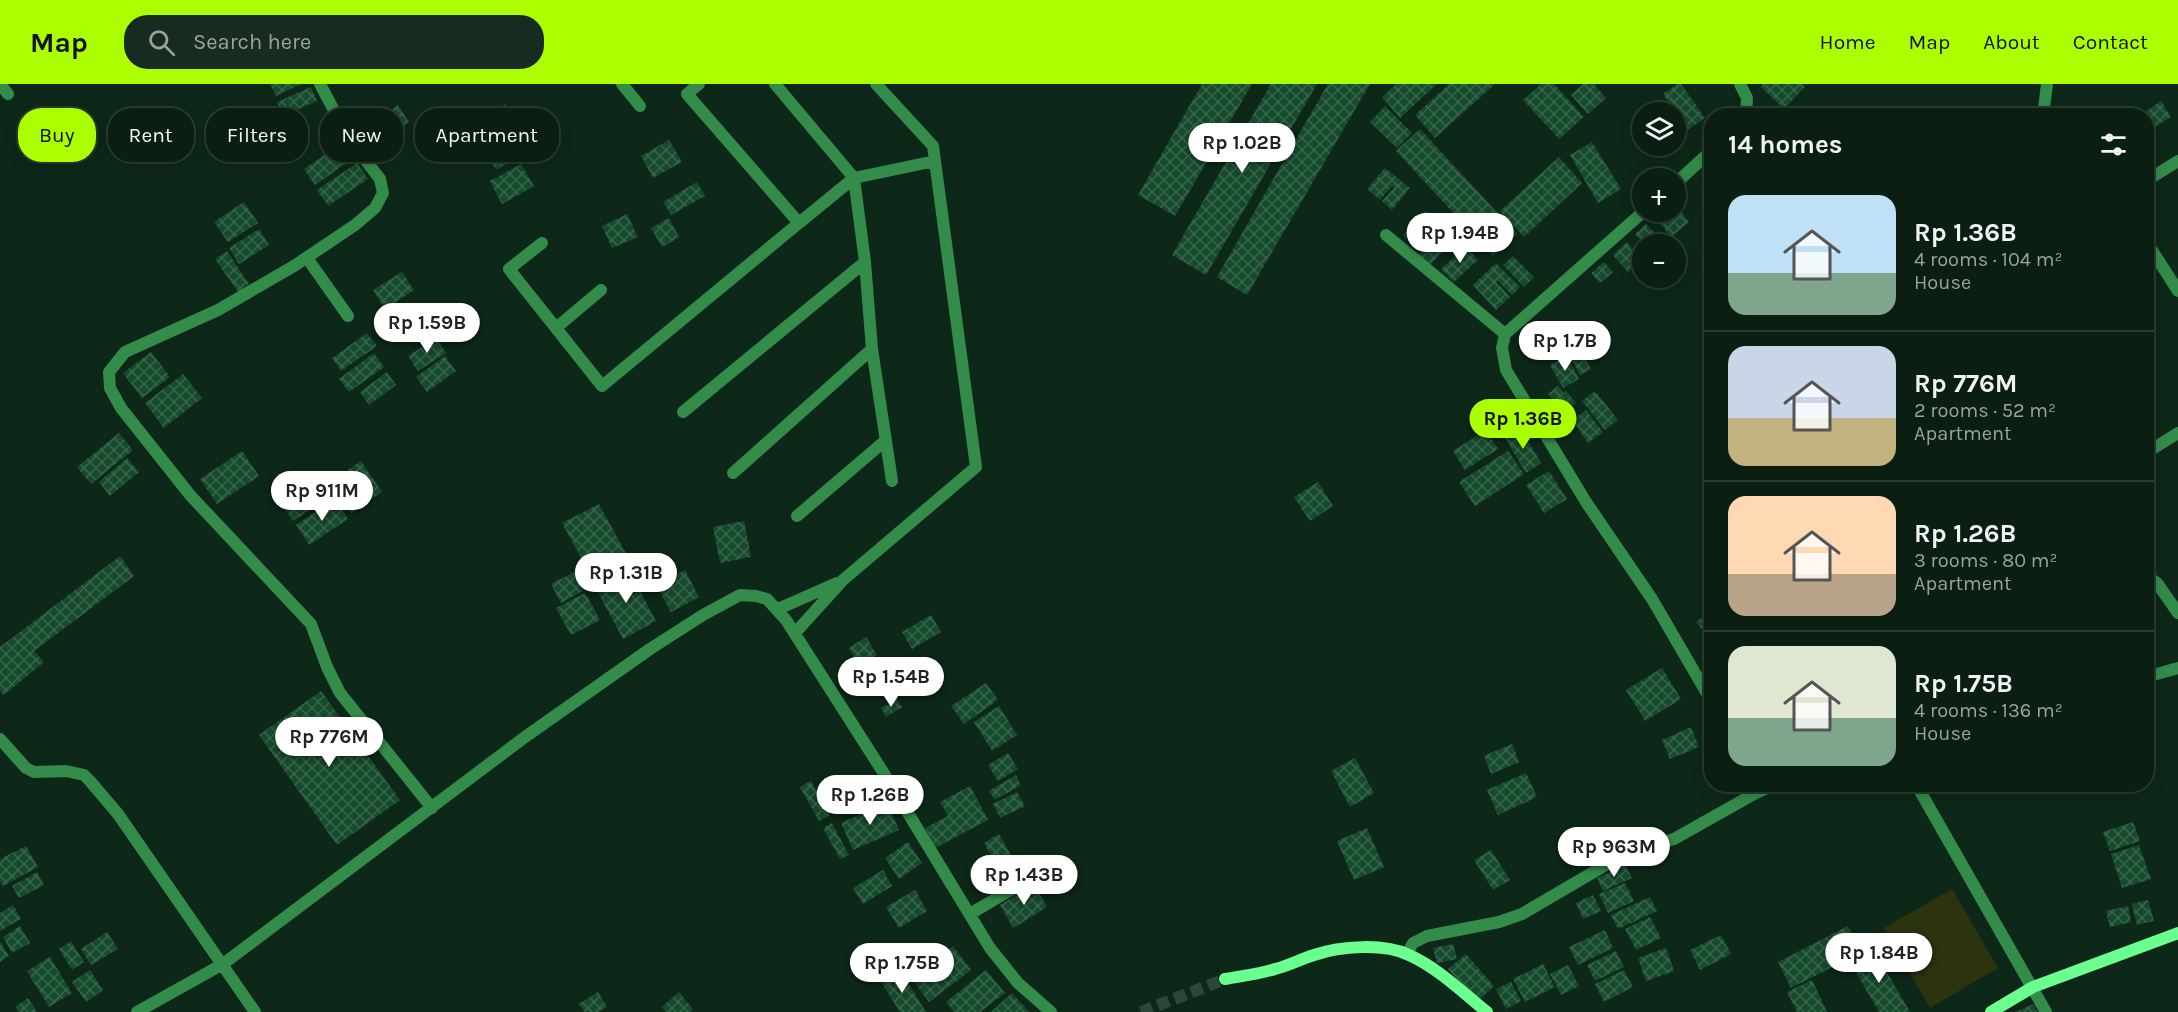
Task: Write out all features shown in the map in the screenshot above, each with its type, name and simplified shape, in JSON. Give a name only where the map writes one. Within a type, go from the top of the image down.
[{"type":"street","points":[[320,84],[348,137],[380,179],[383,193],[375,208],[355,225],[307,258],[218,310],[125,352],[109,372],[110,388],[121,408],[190,495],[311,624],[327,667],[340,693],[432,808]]},
{"type":"street","points":[[622,84],[640,106]]},
{"type":"street","points":[[699,84],[687,94],[799,223]]},
{"type":"street","points":[[775,84],[854,178],[865,262],[872,349],[891,481]]},
{"type":"street","points":[[795,633],[843,580],[976,467],[933,146],[876,84]]},
{"type":"street","points":[[1740,84],[1747,98],[1746,108]]},
{"type":"street","points":[[2044,108],[2047,84]]},
{"type":"street","points":[[1686,174],[1704,157]]},
{"type":"street","points":[[542,243],[509,269],[602,386],[854,178],[935,161]]},
{"type":"street","points":[[2154,176],[2178,161]]},
{"type":"street","points":[[1632,222],[1505,334],[1502,348],[1506,370],[1586,502],[1652,599],[1704,688]]},
{"type":"street","points":[[1386,236],[1505,334]]},
{"type":"street","points":[[2154,254],[2178,291]]},
{"type":"street","points":[[307,258],[348,316]]},
{"type":"street","points":[[683,412],[865,262]]},
{"type":"street","points":[[556,328],[601,290]]},
{"type":"street","points":[[733,473],[872,349]]},
{"type":"street","points":[[2154,448],[2178,433]]},
{"type":"street","points":[[797,516],[886,440]]},
{"type":"street","points":[[777,609],[843,580]]},
{"type":"street","points":[[2154,582],[2178,613]]},
{"type":"street","points":[[137,1012],[223,964],[595,687],[703,615],[740,595],[767,599],[795,633],[990,948],[1018,983],[1051,1012]]},
{"type":"street","points":[[2154,676],[2178,668]]},
{"type":"street","points":[[0,739],[26,768],[34,772],[66,771],[84,776],[90,781],[118,814],[255,1012]]},
{"type":"street","points":[[1407,954],[1413,943],[1427,936],[1499,922],[1522,914],[1626,853],[1674,839],[1747,792]]},
{"type":"street","points":[[1921,792],[2046,1012]]},
{"type":"street","points":[[970,914],[1046,869]]},
{"type":"street","points":[[1991,1012],[2032,987],[2178,933]]},
{"type":"street","points":[[1225,979],[1275,969],[1316,954],[1339,949],[1370,948],[1407,954],[1430,966],[1487,1012]]},
{"type":"green space","points":[[1952,889],[1998,968],[1930,1008],[1884,928]]},
{"type":"building","points":[[270,84],[301,84],[276,96]]},
{"type":"building","points":[[1202,84],[1252,84],[1175,216],[1138,195]]},
{"type":"building","points":[[1271,84],[1317,84],[1206,275],[1172,255]]},
{"type":"building","points":[[1328,84],[1370,84],[1247,295],[1217,277]]},
{"type":"building","points":[[1396,84],[1437,84],[1400,118],[1382,97]]},
{"type":"building","points":[[1449,84],[1495,84],[1435,138],[1415,115]]},
{"type":"building","points":[[1541,84],[1554,84],[1584,117],[1559,139],[1523,100]]},
{"type":"building","points":[[1583,84],[1594,84],[1606,98],[1588,114],[1571,95]]},
{"type":"building","points":[[1677,84],[1681,84],[1704,119],[1687,130],[1686,102],[1668,102],[1663,94]]},
{"type":"building","points":[[1763,84],[1802,84],[1805,87],[1783,108],[1761,87]]},
{"type":"building","points":[[311,87],[317,101],[301,108],[280,108],[277,102]]},
{"type":"building","points":[[2161,101],[2171,117],[2154,128],[2154,108],[2151,108]]},
{"type":"building","points":[[1385,106],[1412,133],[1397,148],[1370,122]]},
{"type":"building","points":[[403,113],[409,122],[403,126]]},
{"type":"building","points":[[1420,129],[1517,234],[1493,256],[1396,151]]},
{"type":"building","points":[[669,140],[682,162],[653,178],[641,156]]},
{"type":"building","points":[[1592,142],[1621,189],[1598,203],[1570,155]]},
{"type":"building","points":[[1559,157],[1582,183],[1524,237],[1500,211]]},
{"type":"building","points":[[320,158],[320,162],[348,162],[315,185],[304,169]]},
{"type":"building","points":[[491,162],[510,162],[496,170]]},
{"type":"building","points":[[357,163],[368,179],[328,206],[317,190]]},
{"type":"building","points":[[521,164],[534,186],[502,204],[490,181]]},
{"type":"building","points":[[1385,168],[1410,188],[1392,210],[1382,201],[1394,188],[1392,186],[1380,200],[1367,189]]},
{"type":"building","points":[[697,182],[705,196],[671,215],[663,202]]},
{"type":"building","points":[[244,202],[258,223],[228,242],[214,222]]},
{"type":"building","points":[[1426,211],[1438,223],[1415,247],[1403,235]]},
{"type":"building","points":[[627,214],[638,237],[612,248],[602,226]]},
{"type":"building","points":[[669,218],[679,237],[662,247],[651,228]]},
{"type":"building","points":[[1686,218],[1689,222],[1675,234],[1669,234],[1659,222],[1686,222]]},
{"type":"building","points":[[1646,224],[1656,234],[1635,234]]},
{"type":"building","points":[[259,229],[269,245],[239,264],[229,248]]},
{"type":"building","points":[[1441,233],[1451,243],[1427,268],[1416,258]]},
{"type":"building","points":[[1627,242],[1632,248],[1632,269],[1628,272],[1613,255]]},
{"type":"building","points":[[1466,246],[1478,260],[1454,282],[1441,269]]},
{"type":"building","points":[[227,251],[249,284],[238,292],[215,259]]},
{"type":"building","points":[[1513,256],[1534,277],[1524,287],[1503,265]]},
{"type":"building","points":[[1604,262],[1613,272],[1600,283],[1591,273]]},
{"type":"building","points":[[1496,263],[1520,287],[1512,295],[1498,281],[1496,282],[1510,297],[1496,310],[1473,285]]},
{"type":"building","points":[[402,272],[414,290],[385,309],[373,290]]},
{"type":"building","points":[[405,311],[416,326],[394,341],[384,326]]},
{"type":"building","points":[[367,333],[377,346],[341,371],[332,358]]},
{"type":"building","points":[[436,338],[446,353],[418,371],[408,356]]},
{"type":"building","points":[[151,352],[170,377],[142,398],[123,373]]},
{"type":"building","points":[[374,353],[384,367],[349,392],[339,379]]},
{"type":"building","points":[[1582,354],[1591,369],[1580,375],[1572,360]]},
{"type":"building","points":[[445,356],[456,371],[427,392],[416,377]]},
{"type":"building","points":[[1567,356],[1579,379],[1563,388],[1550,365]]},
{"type":"building","points":[[387,372],[396,385],[369,405],[360,392]]},
{"type":"building","points":[[183,374],[202,398],[164,428],[145,403]]},
{"type":"building","points":[[1558,386],[1564,393],[1566,391],[1576,403],[1556,419],[1546,407],[1554,401],[1548,394]]},
{"type":"building","points":[[1595,391],[1618,420],[1605,430],[1582,401]]},
{"type":"building","points":[[1586,410],[1603,432],[1588,443],[1572,420]]},
{"type":"building","points":[[1521,428],[1541,463],[1526,473],[1505,438]]},
{"type":"building","points":[[1486,430],[1498,449],[1465,470],[1453,451]]},
{"type":"building","points":[[119,433],[133,450],[91,484],[77,467]]},
{"type":"building","points":[[242,451],[259,476],[217,504],[200,479]]},
{"type":"building","points":[[1508,451],[1524,474],[1475,506],[1459,482]]},
{"type":"building","points":[[127,458],[139,472],[110,496],[99,482]]},
{"type":"building","points":[[361,461],[382,492],[351,513],[330,482]]},
{"type":"building","points":[[1549,471],[1567,499],[1544,513],[1526,485]]},
{"type":"building","points":[[321,480],[331,496],[293,521],[282,505]]},
{"type":"building","points":[[1318,482],[1333,506],[1310,521],[1294,497]]},
{"type":"building","points":[[335,499],[348,519],[309,545],[296,525]]},
{"type":"building","points":[[599,504],[627,555],[590,574],[562,523]]},
{"type":"building","points":[[744,521],[751,557],[720,563],[713,527]]},
{"type":"building","points":[[120,556],[134,576],[34,651],[44,662],[4,695],[0,691],[0,647]]},
{"type":"building","points":[[582,568],[592,586],[561,603],[551,584]]},
{"type":"building","points":[[629,570],[656,621],[623,639],[595,587]]},
{"type":"building","points":[[685,570],[699,597],[671,612],[656,585]]},
{"type":"building","points":[[585,593],[600,620],[571,635],[556,608]]},
{"type":"building","points":[[931,615],[941,632],[912,649],[902,632]]},
{"type":"building","points":[[1704,616],[1704,632],[1696,622]]},
{"type":"building","points":[[866,637],[877,655],[860,666],[849,648]]},
{"type":"building","points":[[880,659],[889,673],[872,684],[863,671]]},
{"type":"building","points":[[851,664],[867,684],[851,696],[836,675]]},
{"type":"building","points":[[1662,668],[1681,699],[1645,721],[1626,690]]},
{"type":"building","points":[[986,683],[998,700],[964,724],[951,706]]},
{"type":"building","points":[[321,691],[400,800],[337,845],[259,735]]},
{"type":"building","points":[[897,699],[902,707],[886,717],[881,708]]},
{"type":"building","points":[[999,706],[1017,735],[992,751],[974,722]]},
{"type":"building","points":[[1691,727],[1699,747],[1670,759],[1662,740]]},
{"type":"building","points":[[1512,744],[1519,762],[1491,774],[1484,756]]},
{"type":"building","points":[[1008,753],[1018,769],[998,781],[988,765]]},
{"type":"building","points":[[1355,758],[1374,793],[1350,807],[1331,771]]},
{"type":"building","points":[[1526,773],[1537,797],[1498,815],[1487,790]]},
{"type":"building","points":[[1016,775],[1021,785],[995,800],[989,791]]},
{"type":"building","points":[[856,778],[865,796],[834,812],[824,795]]},
{"type":"building","points":[[811,781],[830,815],[819,821],[800,787]]},
{"type":"building","points":[[970,786],[988,820],[935,848],[925,828],[948,816],[940,802]]},
{"type":"building","points":[[1017,792],[1025,806],[1000,818],[993,804]]},
{"type":"building","points":[[887,802],[899,830],[853,850],[841,823]]},
{"type":"building","points":[[2133,822],[2140,841],[2110,851],[2103,832]]},
{"type":"building","points":[[832,823],[849,855],[840,859],[823,828]]},
{"type":"building","points":[[1367,828],[1384,867],[1354,880],[1337,841]]},
{"type":"building","points":[[999,834],[1017,866],[980,888],[969,869],[991,855],[984,843]]},
{"type":"building","points":[[908,842],[922,863],[899,879],[885,858]]},
{"type":"building","points":[[2139,845],[2151,879],[2122,888],[2111,854]]},
{"type":"building","points":[[26,846],[38,867],[3,886],[0,881],[0,859]]},
{"type":"building","points":[[1491,850],[1510,880],[1493,890],[1474,860]]},
{"type":"building","points":[[1625,865],[1632,878],[1603,891],[1597,878]]},
{"type":"building","points":[[883,870],[892,886],[863,904],[853,888]]},
{"type":"building","points":[[37,872],[44,885],[19,898],[12,886]]},
{"type":"building","points":[[1625,883],[1634,901],[1608,913],[1599,894]]},
{"type":"building","points":[[1034,884],[1047,907],[1013,928],[1000,905]]},
{"type":"building","points":[[915,890],[927,911],[899,928],[886,907]]},
{"type":"building","points":[[1593,895],[1601,911],[1583,919],[1576,903]]},
{"type":"building","points":[[1650,897],[1657,911],[1618,929],[1611,915]]},
{"type":"building","points":[[2148,900],[2154,921],[2137,925],[2132,904]]},
{"type":"building","points":[[13,905],[21,919],[0,931],[0,913]]},
{"type":"building","points":[[2128,906],[2131,922],[2110,927],[2106,911]]},
{"type":"building","points":[[1650,917],[1661,938],[1636,950],[1625,929]]},
{"type":"building","points":[[20,926],[30,943],[12,953],[3,937]]},
{"type":"building","points":[[1848,926],[1862,952],[1791,988],[1778,962]]},
{"type":"building","points":[[1605,930],[1613,948],[1578,965],[1569,947]]},
{"type":"building","points":[[107,932],[118,949],[91,965],[81,949]]},
{"type":"building","points":[[1721,935],[1731,954],[1700,970],[1690,950]]},
{"type":"building","points":[[0,941],[9,956],[0,962]]},
{"type":"building","points":[[71,941],[84,962],[72,970],[59,949]]},
{"type":"building","points":[[1453,944],[1457,959],[1437,963],[1433,948]]},
{"type":"building","points":[[953,946],[971,970],[929,1002],[911,978]]},
{"type":"building","points":[[1666,948],[1674,971],[1646,981],[1638,958]]},
{"type":"building","points":[[1874,950],[1910,1012],[1879,1012],[1851,964]]},
{"type":"building","points":[[1616,951],[1624,967],[1595,981],[1587,965]]},
{"type":"building","points":[[1466,954],[1494,986],[1477,1002],[1448,969]]},
{"type":"building","points":[[50,957],[72,993],[49,1007],[27,971]]},
{"type":"building","points":[[1543,964],[1555,987],[1525,1002],[1513,979]]},
{"type":"building","points":[[1568,965],[1579,986],[1561,995],[1550,974]]},
{"type":"building","points":[[90,970],[103,990],[86,1002],[72,982]]},
{"type":"building","points":[[900,970],[926,1012],[900,1012],[881,982]]},
{"type":"building","points":[[986,970],[1005,993],[980,1012],[954,1012],[946,1002]]},
{"type":"building","points":[[1624,970],[1633,987],[1604,1002],[1595,984]]},
{"type":"building","points":[[1812,980],[1827,1012],[1797,1012],[1787,992]]},
{"type":"building","points":[[1511,982],[1521,1001],[1506,1009],[1496,989]]},
{"type":"building","points":[[598,992],[607,1007],[598,1012],[585,1012],[579,1004]]},
{"type":"building","points":[[679,992],[693,1009],[690,1012],[666,1012],[662,1007]]},
{"type":"building","points":[[1012,993],[1029,1012],[991,1012]]},
{"type":"building","points":[[28,998],[37,1012],[19,1012],[15,1007]]},
{"type":"building","points":[[2034,1004],[2037,1012],[2015,1012]]},
{"type":"tunnel","points":[[1141,1012],[1225,979]]}]
